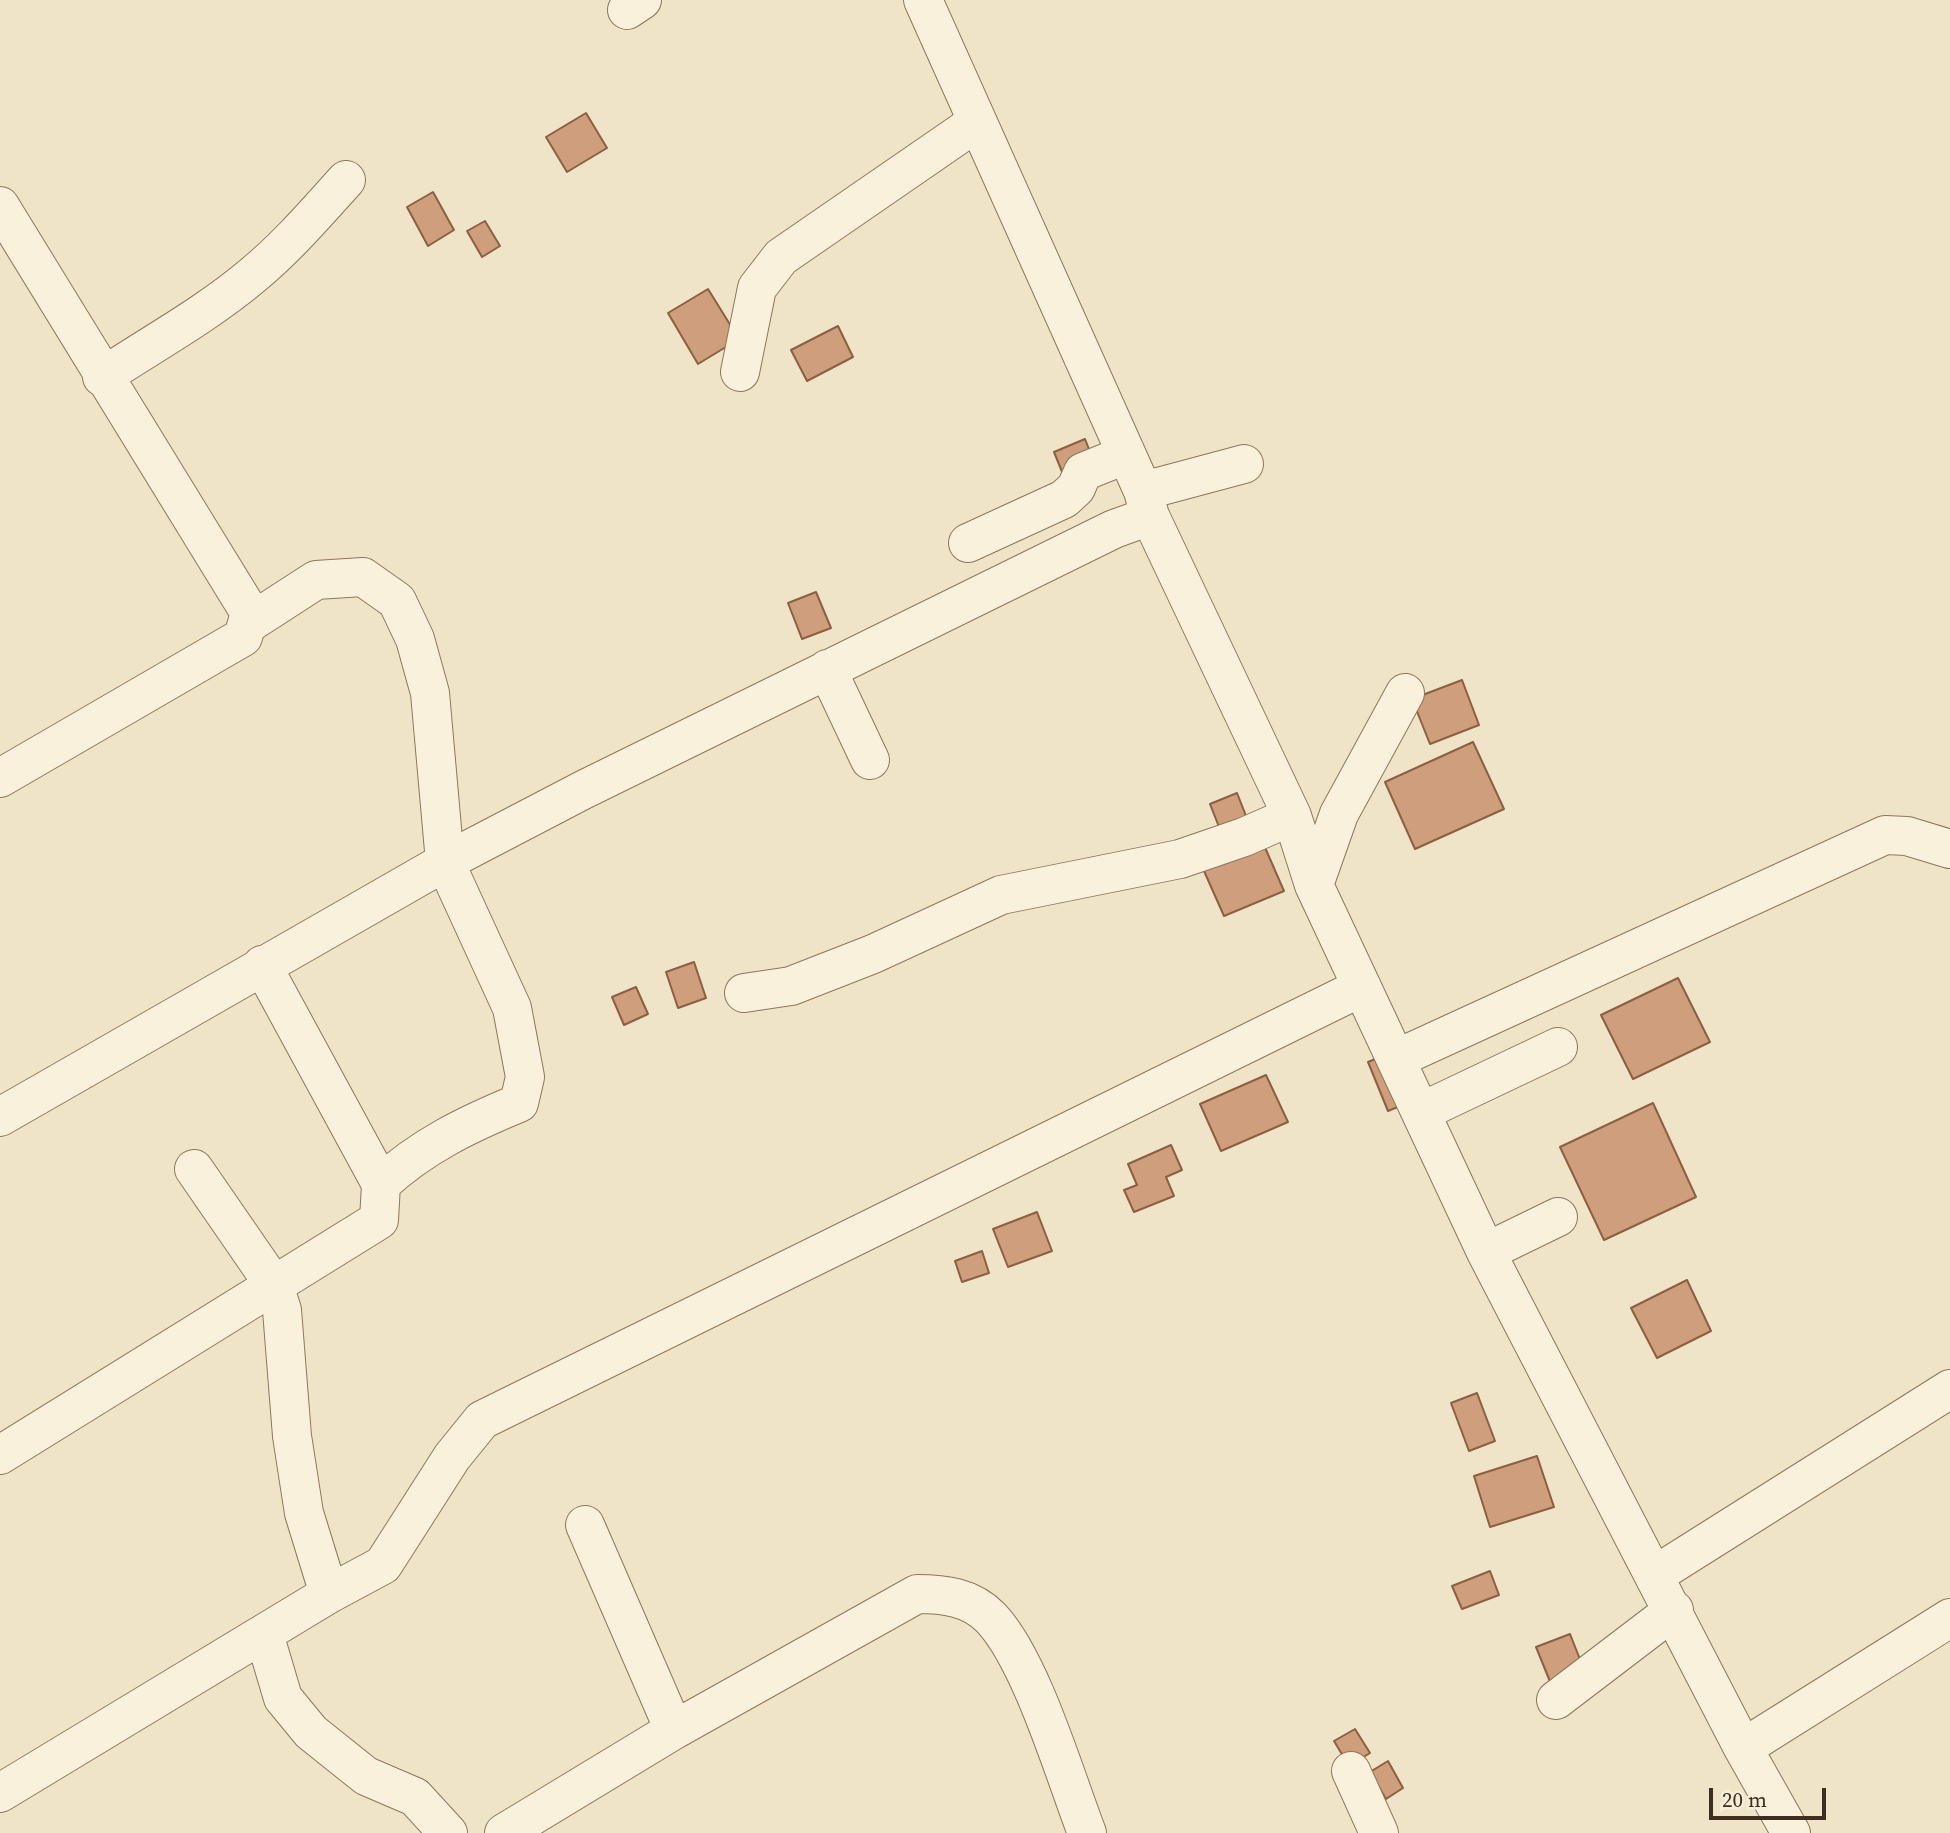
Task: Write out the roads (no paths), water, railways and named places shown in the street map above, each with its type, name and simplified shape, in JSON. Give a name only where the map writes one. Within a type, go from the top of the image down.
[{"type":"street","points":[[923,0],[1146,504],[1292,816],[1314,885],[1486,1252],[1674,1610],[1743,1748],[1791,1833]]},
{"type":"street","points":[[740,372],[757,288],[781,257],[977,122]]},
{"type":"street","points":[[102,377],[224,298],[254,275],[288,243],[346,180]]},
{"type":"street","points":[[0,206],[102,377],[250,613],[243,637],[0,778]]},
{"type":"street","points":[[968,543],[1065,499],[1076,488],[1083,472],[1125,455]]},
{"type":"street","points":[[0,1118],[445,862],[595,784],[1114,529],[1146,504],[1244,464]]},
{"type":"street","points":[[248,624],[316,580],[363,577],[397,601],[415,639],[430,693],[445,862],[512,1008],[522,1046],[524,1077],[519,1103],[432,1143],[406,1161],[381,1184]]},
{"type":"street","points":[[827,669],[870,760]]},
{"type":"street","points":[[1314,885],[1339,814],[1405,693]]},
{"type":"street","points":[[744,993],[791,986],[873,954],[1001,895],[1181,859],[1244,837],[1292,816]]},
{"type":"street","points":[[1396,1059],[1885,835],[1907,836],[1950,849]]},
{"type":"street","points":[[0,1455],[379,1220],[381,1184],[262,965]]},
{"type":"street","points":[[0,1793],[329,1594],[383,1565],[452,1457],[482,1420],[1362,987]]},
{"type":"street","points":[[1421,1112],[1558,1046]]},
{"type":"street","points":[[194,1169],[274,1285],[282,1310],[292,1436],[304,1513],[329,1594]]},
{"type":"street","points":[[1486,1252],[1558,1217]]},
{"type":"street","points":[[1655,1575],[1950,1389]]},
{"type":"street","points":[[585,1525],[674,1730]]},
{"type":"street","points":[[504,1833],[674,1730],[917,1594],[946,1594],[969,1602],[991,1618],[1022,1666],[1087,1833]]},
{"type":"street","points":[[1556,1700],[1674,1610]]},
{"type":"street","points":[[1743,1748],[1950,1618]]},
{"type":"street","points":[[264,1633],[280,1691],[312,1732],[366,1776],[415,1797],[448,1833]]},
{"type":"street","points":[[1351,1771],[1379,1833]]}]
